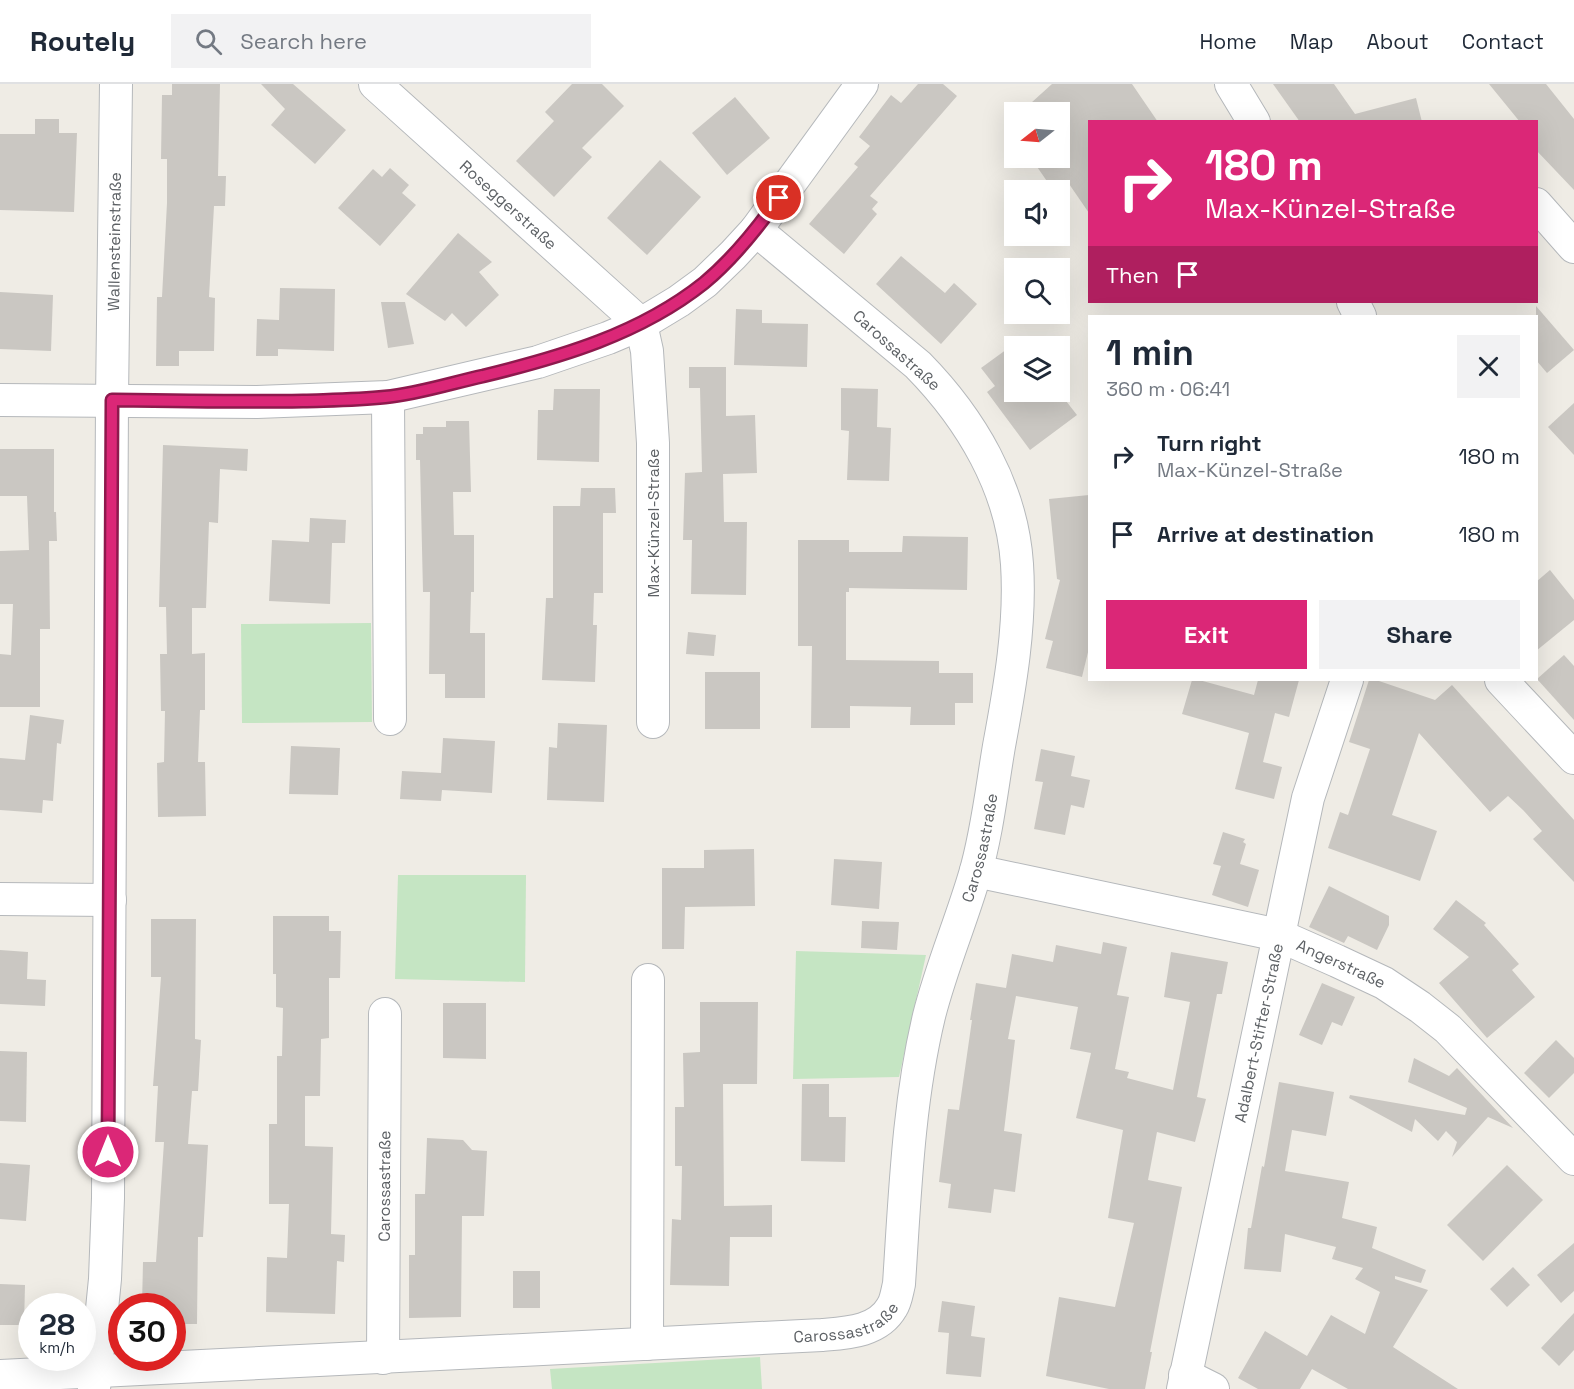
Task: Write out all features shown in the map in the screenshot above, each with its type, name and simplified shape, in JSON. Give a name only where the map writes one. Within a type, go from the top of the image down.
[{"type":"street","name":"Wallensteinstraße","points":[[95,1380],[105,1279],[108,1198],[116,84]]},
{"type":"street","name":"Roseggerstraße","points":[[375,84],[641,324]]},
{"type":"street","points":[[1231,84],[1253,120]]},
{"type":"street","points":[[0,400],[257,402],[388,397],[538,362],[608,338],[641,324],[705,282],[756,230],[856,86]]},
{"type":"street","points":[[1538,206],[1574,247]]},
{"type":"street","name":"Carossastraße","points":[[0,1376],[95,1380],[383,1358],[848,1333],[862,1330],[876,1323],[888,1313],[893,1305],[899,1284],[908,1149],[919,1063],[930,1013],[976,872],[1003,724],[1016,631],[1017,562],[1012,532],[997,479],[968,425],[942,390],[910,358],[756,230]]},
{"type":"street","name":"Max-Künzel-Straße","points":[[641,324],[650,380],[653,443],[653,723]]},
{"type":"street","points":[[388,397],[390,719]]},
{"type":"street","name":"Adalbert-Stifter-Straße","points":[[1184,1382],[1308,798],[1347,681]]},
{"type":"street","points":[[1502,681],[1574,758]]},
{"type":"street","name":"Angerstraße","points":[[976,872],[1278,935],[1384,983],[1448,1029],[1574,1158]]},
{"type":"street","points":[[0,899],[110,900]]},
{"type":"street","points":[[647,1344],[648,980]]},
{"type":"street","name":"Carossastraße","points":[[383,1358],[385,1014]]},
{"type":"street","points":[[1184,1382],[1213,1389]]},
{"type":"green space","points":[[371,623],[372,722],[242,723],[241,624]]},
{"type":"green space","points":[[398,875],[526,875],[525,982],[395,979]]},
{"type":"green space","points":[[796,951],[926,955],[899,1077],[793,1079]]},
{"type":"green space","points":[[760,1357],[762,1389],[552,1389],[550,1369]]},
{"type":"building","points":[[172,84],[220,84],[218,176],[226,176],[225,206],[214,206],[209,297],[215,298],[214,351],[179,351],[179,366],[156,366],[157,297],[162,297],[167,203],[167,159],[161,159],[162,95],[172,95]]},
{"type":"building","points":[[261,84],[293,84],[346,130],[315,164],[271,125],[285,109]]},
{"type":"building","points":[[572,84],[602,84],[624,106],[582,148],[592,157],[554,197],[516,161],[554,121],[545,112]]},
{"type":"building","points":[[918,84],[943,84],[957,96],[870,196],[878,202],[872,209],[877,214],[844,254],[809,224],[858,167],[854,164],[870,146],[859,137],[891,95],[901,103]]},
{"type":"building","points":[[1052,84],[1132,84],[1157,120],[1088,120],[1088,212],[1070,185],[1070,180],[1046,180],[1038,168],[1070,168],[1070,102],[1032,102]]},
{"type":"building","points":[[1273,84],[1334,84],[1355,114],[1416,98],[1422,120],[1299,120]]},
{"type":"building","points":[[1489,84],[1546,84],[1574,119],[1574,190],[1538,152],[1538,120],[1518,120]]},
{"type":"building","points":[[735,97],[770,138],[727,175],[692,133]]},
{"type":"building","points":[[35,119],[59,119],[59,133],[77,133],[74,212],[0,210],[0,134],[35,134]]},
{"type":"building","points":[[660,160],[701,197],[647,255],[607,218]]},
{"type":"building","points":[[390,168],[409,185],[402,193],[416,205],[380,246],[338,208],[373,169],[382,177]]},
{"type":"building","points":[[458,233],[492,262],[479,272],[499,295],[466,327],[452,313],[445,321],[406,294]]},
{"type":"building","points":[[901,256],[945,293],[954,283],[977,304],[941,344],[876,284]]},
{"type":"building","points":[[280,288],[335,289],[334,351],[278,349],[278,356],[256,356],[257,319],[279,320]]},
{"type":"building","points":[[0,292],[53,295],[51,351],[0,349]]},
{"type":"building","points":[[381,302],[405,302],[414,344],[388,348]]},
{"type":"building","points":[[1536,306],[1574,350],[1547,373],[1538,362],[1538,315],[1536,315]]},
{"type":"building","points":[[736,309],[762,310],[762,323],[808,324],[807,367],[734,365]]},
{"type":"building","points":[[1004,351],[1004,402],[1067,402],[1077,415],[1030,450],[987,392],[995,386],[981,368]]},
{"type":"building","points":[[689,367],[726,367],[726,416],[755,415],[757,473],[723,474],[724,522],[747,522],[746,595],[691,594],[692,540],[683,540],[685,473],[702,472],[700,388],[689,388]]},
{"type":"building","points":[[841,388],[878,389],[877,427],[891,428],[889,481],[847,480],[849,431],[841,430]]},
{"type":"building","points":[[554,389],[600,389],[599,462],[537,460],[538,410],[553,410]]},
{"type":"building","points":[[1574,403],[1574,455],[1548,427]]},
{"type":"building","points":[[446,421],[469,421],[471,492],[453,492],[454,535],[474,535],[474,592],[471,592],[470,633],[485,633],[485,698],[445,698],[445,674],[429,674],[430,592],[423,592],[420,460],[416,460],[416,434],[423,434],[423,427],[446,427]]},
{"type":"building","points":[[163,445],[248,449],[247,471],[220,469],[218,523],[209,522],[206,608],[192,608],[192,654],[205,653],[205,710],[200,710],[198,762],[205,762],[206,816],[158,817],[157,763],[164,762],[165,711],[161,711],[160,654],[167,654],[166,607],[159,607]]},
{"type":"building","points":[[0,449],[54,449],[54,512],[56,512],[57,541],[49,541],[50,629],[40,629],[40,707],[0,707],[0,654],[11,655],[13,604],[0,604],[0,551],[29,550],[27,496],[0,496]]},
{"type":"building","points":[[581,488],[615,488],[616,513],[603,513],[603,593],[594,593],[593,625],[597,625],[595,682],[542,680],[546,598],[553,598],[553,506],[580,506]]},
{"type":"building","points":[[1088,495],[1088,652],[1082,677],[1046,668],[1053,641],[1045,639],[1060,580],[1057,579],[1049,499]]},
{"type":"building","points":[[310,518],[346,520],[345,543],[332,543],[330,604],[269,601],[272,540],[309,542]]},
{"type":"building","points":[[903,536],[968,537],[967,590],[849,588],[849,592],[846,592],[846,660],[939,661],[939,673],[973,673],[973,703],[955,703],[955,725],[910,725],[911,707],[850,706],[850,728],[811,728],[812,646],[798,646],[798,540],[849,540],[849,552],[902,552]]},
{"type":"building","points":[[1550,570],[1574,600],[1574,620],[1538,649],[1538,580]]},
{"type":"building","points":[[688,632],[716,635],[714,656],[686,654]]},
{"type":"building","points":[[1564,655],[1574,666],[1574,720],[1538,680]]},
{"type":"building","points":[[705,672],[760,672],[760,729],[705,729]]},
{"type":"building","points":[[1192,681],[1203,681],[1254,695],[1258,681],[1299,681],[1289,717],[1275,713],[1263,762],[1282,767],[1274,799],[1235,789],[1249,733],[1182,714]]},
{"type":"building","points":[[1369,681],[1379,681],[1435,700],[1452,685],[1574,820],[1574,882],[1533,839],[1542,831],[1523,810],[1508,796],[1490,812],[1419,733],[1392,815],[1437,831],[1420,881],[1328,848],[1340,812],[1348,815],[1370,749],[1349,742]]},
{"type":"building","points":[[30,715],[64,720],[61,744],[57,743],[53,801],[43,800],[42,813],[0,810],[0,758],[25,760]]},
{"type":"building","points":[[558,723],[607,725],[604,802],[547,800],[549,747],[557,748]]},
{"type":"building","points":[[443,738],[495,741],[492,793],[442,790],[441,801],[400,799],[402,771],[441,773]]},
{"type":"building","points":[[291,746],[340,748],[338,795],[289,794]]},
{"type":"building","points":[[1041,749],[1075,756],[1071,776],[1090,780],[1084,808],[1071,805],[1065,835],[1034,829],[1043,782],[1035,781]]},
{"type":"building","points":[[1223,832],[1245,839],[1243,842],[1246,844],[1240,864],[1259,870],[1248,907],[1212,895],[1221,866],[1213,864]]},
{"type":"building","points":[[754,849],[755,906],[685,907],[684,949],[662,949],[662,868],[704,868],[704,850]]},
{"type":"building","points":[[834,859],[882,862],[879,909],[831,905]]},
{"type":"building","points":[[1329,886],[1389,916],[1389,925],[1377,950],[1348,936],[1344,943],[1309,927]]},
{"type":"building","points":[[1456,900],[1486,923],[1484,925],[1519,964],[1512,970],[1535,997],[1487,1038],[1439,983],[1469,957],[1433,929]]},
{"type":"building","points":[[273,916],[329,916],[329,931],[341,931],[340,978],[329,978],[329,1038],[321,1039],[320,1096],[305,1096],[305,1146],[333,1147],[331,1234],[345,1235],[344,1262],[337,1261],[335,1314],[266,1312],[267,1257],[287,1258],[289,1204],[269,1204],[269,1124],[277,1124],[277,1056],[282,1056],[283,1008],[276,1007],[276,974],[273,974]]},
{"type":"building","points":[[151,919],[196,919],[195,1039],[201,1040],[198,1091],[192,1091],[188,1144],[208,1145],[203,1237],[198,1237],[197,1324],[186,1324],[186,1293],[142,1293],[143,1262],[156,1262],[164,1142],[155,1142],[158,1086],[153,1086],[161,977],[151,977]]},
{"type":"building","points":[[862,921],[899,922],[897,950],[861,948]]},
{"type":"building","points":[[1103,942],[1127,947],[1117,995],[1129,997],[1115,1069],[1129,1072],[1127,1078],[1173,1090],[1190,1002],[1164,997],[1171,952],[1228,962],[1222,994],[1217,994],[1197,1097],[1206,1099],[1195,1142],[1157,1132],[1148,1180],[1182,1187],[1145,1389],[1109,1389],[1046,1376],[1059,1297],[1115,1307],[1134,1223],[1108,1218],[1123,1130],[1076,1118],[1091,1053],[1070,1049],[1078,1007],[1016,996],[1008,1039],[1015,1040],[1004,1131],[1022,1134],[1015,1192],[994,1189],[991,1213],[948,1208],[951,1184],[939,1182],[948,1109],[959,1110],[976,983],[1006,988],[1012,954],[1053,962],[1056,945],[1101,954]]},
{"type":"building","points":[[0,950],[28,952],[27,979],[46,980],[45,1006],[0,1004]]},
{"type":"building","points":[[1322,983],[1355,997],[1342,1026],[1332,1022],[1322,1045],[1299,1035]]},
{"type":"building","points":[[700,1002],[758,1002],[757,1084],[723,1084],[724,1206],[772,1205],[772,1237],[730,1237],[729,1286],[670,1285],[672,1219],[681,1220],[682,1166],[675,1166],[675,1107],[684,1107],[683,1053],[700,1052]]},
{"type":"building","points":[[443,1003],[486,1003],[486,1059],[443,1058]]},
{"type":"building","points":[[1556,1040],[1574,1058],[1574,1073],[1549,1098],[1524,1073]]},
{"type":"building","points":[[0,1051],[27,1052],[26,1122],[0,1121]]},
{"type":"building","points":[[1414,1058],[1449,1076],[1457,1068],[1513,1128],[1488,1117],[1452,1157],[1457,1142],[1446,1131],[1438,1141],[1415,1119],[1412,1132],[1349,1098],[1350,1095],[1465,1115],[1467,1108],[1408,1082]]},
{"type":"building","points":[[1279,1082],[1334,1092],[1326,1136],[1292,1130],[1285,1171],[1349,1182],[1342,1218],[1377,1227],[1372,1248],[1426,1270],[1421,1283],[1395,1276],[1395,1279],[1428,1290],[1393,1347],[1458,1389],[1348,1389],[1312,1369],[1300,1389],[1258,1389],[1238,1378],[1265,1331],[1307,1356],[1331,1315],[1365,1334],[1380,1292],[1355,1279],[1363,1268],[1332,1259],[1336,1247],[1285,1234],[1281,1272],[1244,1269],[1248,1228],[1251,1228],[1262,1166],[1264,1167]]},
{"type":"building","points":[[802,1084],[829,1084],[829,1117],[846,1117],[845,1162],[801,1161]]},
{"type":"building","points":[[427,1138],[463,1140],[472,1150],[487,1151],[484,1216],[462,1216],[461,1317],[409,1318],[409,1255],[415,1255],[415,1194],[425,1194]]},
{"type":"building","points":[[0,1163],[30,1165],[26,1221],[0,1219]]},
{"type":"building","points":[[1507,1165],[1543,1200],[1483,1261],[1447,1225]]},
{"type":"building","points":[[1574,1243],[1574,1291],[1561,1303],[1537,1275]]},
{"type":"building","points":[[1513,1267],[1530,1285],[1507,1307],[1490,1289]]},
{"type":"building","points":[[513,1271],[540,1271],[540,1308],[513,1308]]},
{"type":"building","points":[[0,1284],[25,1285],[25,1293],[18,1293],[18,1325],[0,1325]]},
{"type":"building","points":[[942,1301],[975,1306],[971,1336],[985,1338],[981,1377],[946,1374],[949,1333],[938,1332]]},
{"type":"building","points":[[1574,1313],[1574,1350],[1559,1366],[1541,1348]]},
{"type":"route","points":[[108,1152],[112,400],[257,402],[388,397],[538,362],[625,331],[679,301],[705,282],[733,255],[756,230],[779,198]]}]
